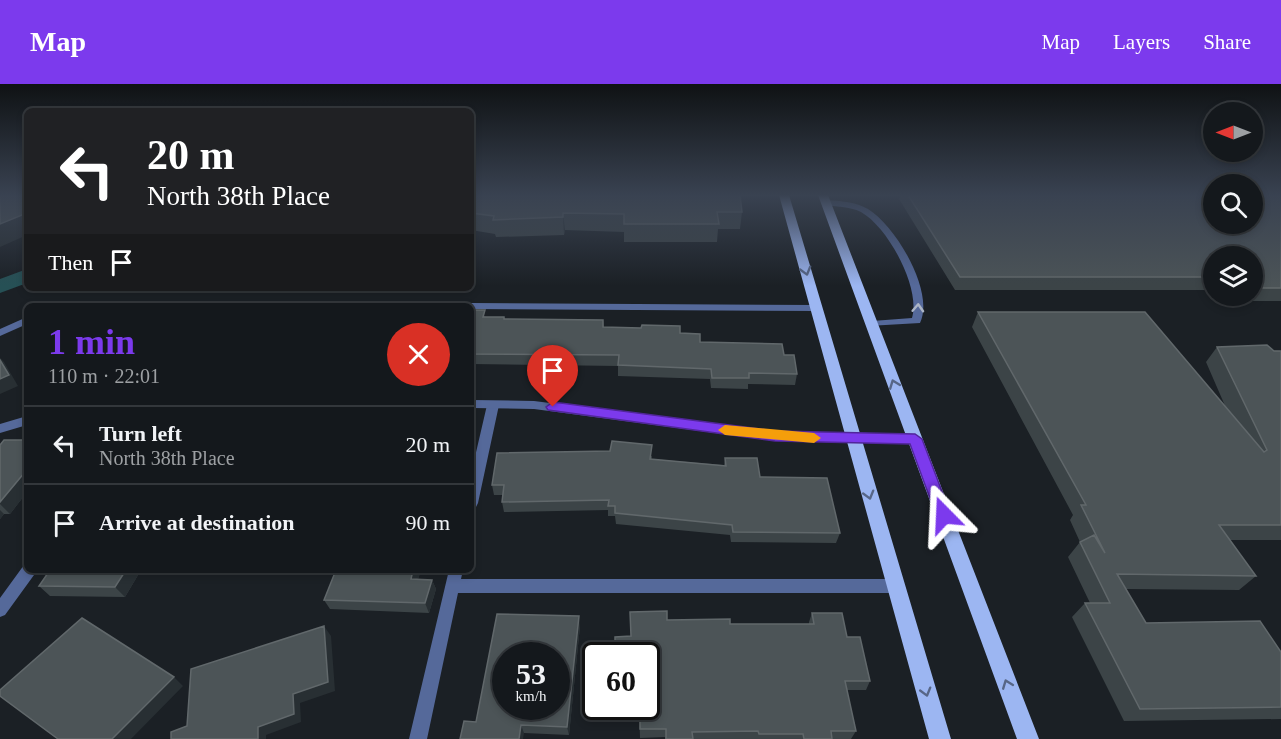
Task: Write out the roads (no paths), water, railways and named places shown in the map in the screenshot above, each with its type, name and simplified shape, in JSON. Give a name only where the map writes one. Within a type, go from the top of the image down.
[{"type":"main road","points":[[793,226],[940,739]]},
{"type":"main road","points":[[835,226],[1028,739]]},
{"type":"street","points":[[872,324],[916,321],[920,316],[920,299],[898,246],[881,226]]},
{"type":"street","points":[[474,306],[816,309]]},
{"type":"street","points":[[0,333],[24,321]]},
{"type":"street","points":[[474,404],[534,405],[775,436],[915,439]]},
{"type":"street","points":[[474,490],[493,405]]},
{"type":"street","points":[[0,429],[24,421]]},
{"type":"street","points":[[0,610],[27,573]]},
{"type":"street","points":[[418,739],[454,578],[895,586]]},
{"type":"waterway","points":[[0,287],[24,276]]}]
